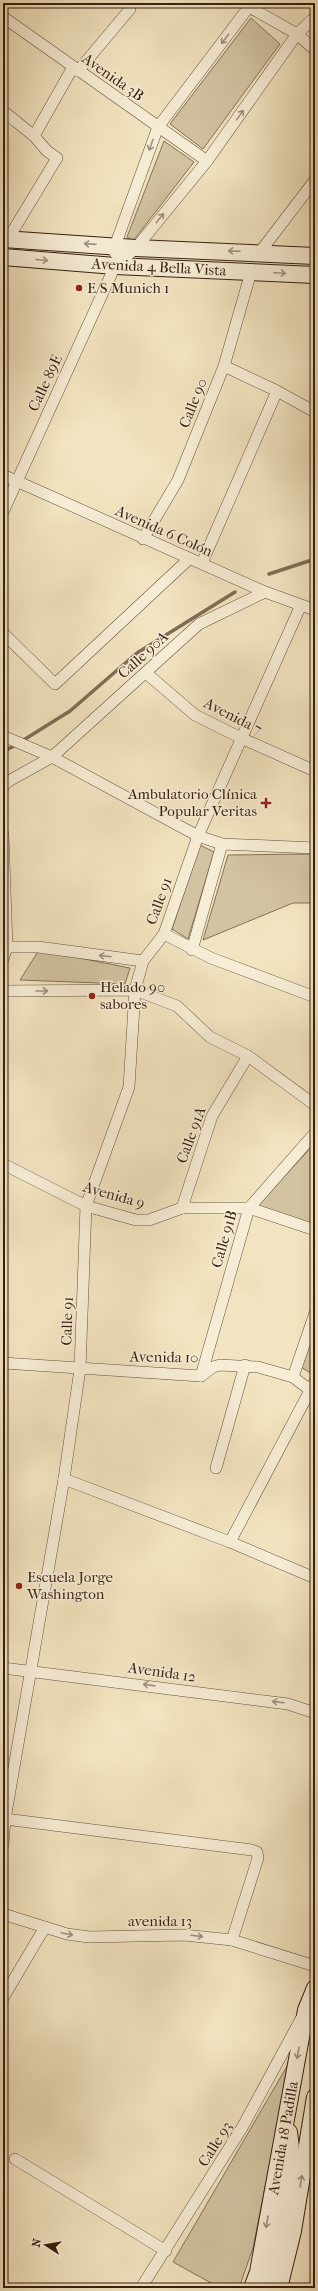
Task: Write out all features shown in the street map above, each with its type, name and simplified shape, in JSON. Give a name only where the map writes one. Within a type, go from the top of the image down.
[{"type":"street","points":[[115,266],[115,246],[158,127],[246,5],[297,34],[315,50]]},
{"type":"street","points":[[34,136],[76,69],[130,9]]},
{"type":"street","name":"Avenida 3B","points":[[3,17],[207,161]]},
{"type":"street","points":[[115,266],[136,248],[207,161],[297,34],[315,17]]},
{"type":"street","points":[[3,111],[34,136],[47,151],[58,158],[6,239]]},
{"type":"street","points":[[260,252],[315,180]]},
{"type":"street","name":"Avenida 4 Bella Vista","points":[[6,239],[136,248],[260,252],[315,256]]},
{"type":"street","name":"Avenida 4 Bella Vista","points":[[3,257],[115,266],[315,275]]},
{"type":"street","name":"Calle 89E","points":[[3,512],[115,266]]},
{"type":"street","name":"Calle 90","points":[[143,539],[178,480],[224,366],[251,272]]},
{"type":"street","points":[[224,366],[277,391],[315,412]]},
{"type":"street","points":[[202,563],[277,391]]},
{"type":"street","name":"Avenida 6 Colón","points":[[3,475],[264,592],[315,610]]},
{"type":"street","points":[[3,633],[55,684],[189,559]]},
{"type":"street","name":"Calle 90A","points":[[3,787],[8,782],[52,757],[199,624],[264,592]]},
{"type":"street","name":"Calle 91","points":[[3,1844],[4,1819],[64,1478],[80,1369],[86,1206],[129,1087],[134,990],[143,961],[164,934],[198,836],[301,605]]},
{"type":"street","name":"Avenida 7","points":[[146,673],[195,715],[241,738],[315,771]]},
{"type":"street","points":[[3,736],[52,757],[198,836],[222,844],[315,848]]},
{"type":"street","points":[[3,834],[6,924],[6,947],[3,959]]},
{"type":"street","points":[[192,950],[222,844]]},
{"type":"street","points":[[164,934],[192,950],[315,998]]},
{"type":"street","points":[[6,947],[38,947],[143,961]]},
{"type":"street","points":[[3,991],[134,990],[182,1008],[210,1037],[248,1056],[315,1105]]},
{"type":"street","name":"Calle 91A","points":[[182,1208],[212,1116],[248,1056]]},
{"type":"street","name":"Calle 91B","points":[[201,1376],[249,1208],[315,1132]]},
{"type":"street","name":"Avenida 9","points":[[3,1164],[86,1206],[136,1220],[149,1220],[182,1208],[249,1208],[315,1230]]},
{"type":"street","points":[[293,1377],[315,1313]]},
{"type":"street","name":"Avenida 10","points":[[3,1363],[201,1376],[213,1367],[245,1365],[293,1377],[313,1389]]},
{"type":"street","points":[[216,1468],[245,1365]]},
{"type":"street","points":[[230,1542],[313,1389]]},
{"type":"street","points":[[64,1478],[230,1542],[315,1578]]},
{"type":"street","name":"Avenida 12","points":[[3,1668],[31,1670],[288,1704],[315,1713]]},
{"type":"street","points":[[4,1819],[252,1850],[257,1852],[258,1858],[232,1940]]},
{"type":"street","name":"avenida 13","points":[[3,1914],[67,1934],[89,1937],[184,1935],[232,1940],[315,1966]]},
{"type":"street","points":[[3,1998],[45,1927]]},
{"type":"street","name":"Avenida 18 Padilla","points":[[252,2288],[258,2272],[306,2010],[315,1988]]},
{"type":"street","name":"Calle 93","points":[[141,2288],[166,2251],[243,2126],[306,2010]]},
{"type":"street","name":"Avenida 18 Padilla","points":[[279,2288],[293,2231],[315,2097]]},
{"type":"street","points":[[266,2288],[285,2209],[290,2173],[292,2145],[287,2116]]},
{"type":"street","points":[[15,2159],[166,2251]]},
{"type":"shaded area","points":[[251,18],[280,44],[203,149],[170,124]]},
{"type":"shaded area","points":[[164,141],[194,162],[133,241],[127,237]]},
{"type":"shaded area","points":[[200,845],[214,852],[188,939],[172,929]]},
{"type":"shaded area","points":[[315,854],[315,903],[293,903],[203,940],[228,855]]},
{"type":"shaded area","points":[[39,950],[130,968],[125,984],[20,980]]},
{"type":"shaded area","points":[[315,1143],[315,1229],[250,1214]]},
{"type":"shaded area","points":[[315,1326],[315,1368],[312,1374],[301,1367]]},
{"type":"shaded area","points":[[290,2061],[253,2248],[239,2288],[220,2288],[173,2262]]},
{"type":"waterway","points":[[269,574],[315,559]]},
{"type":"waterway","points":[[22,741],[70,711],[137,653],[235,592]]},
{"type":"waterway","points":[[3,752],[17,744]]},
{"type":"place","name":"E/S Munich 1","points":[[79,288]]},
{"type":"place","name":"Ambulatorio Clínica Popular Veritas","points":[[266,803]]},
{"type":"place","name":"Helado 90 sabores","points":[[92,996]]},
{"type":"place","name":"Escuela Jorge Washington","points":[[19,1586]]}]
